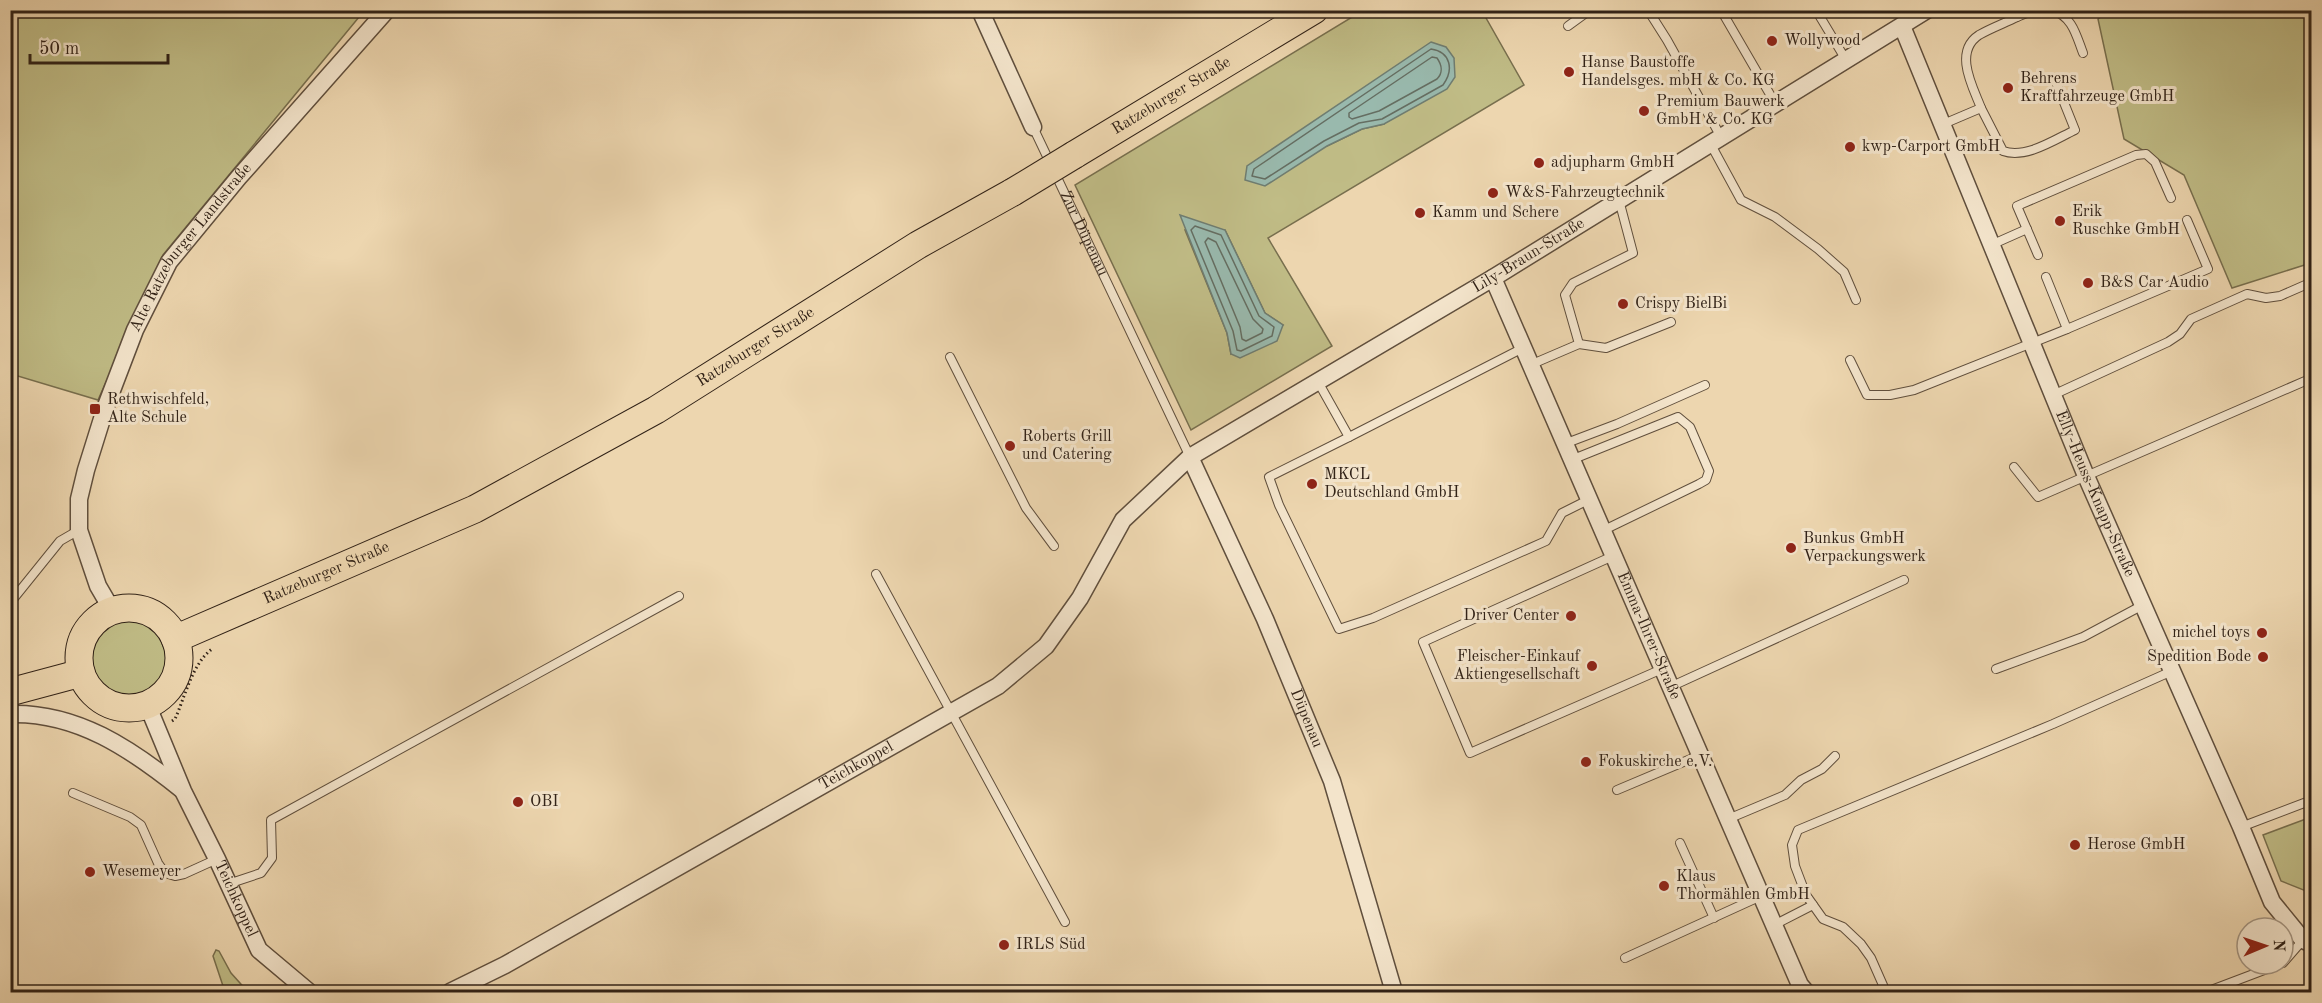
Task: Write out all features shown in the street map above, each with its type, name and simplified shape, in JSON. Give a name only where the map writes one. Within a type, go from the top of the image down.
[{"type":"main road","name":"Ratzeburger Straße","points":[[175,639],[475,509],[656,410],[918,245],[1013,192],[1314,10]]},
{"type":"main road","points":[[142,609],[162,621],[175,639],[178,654],[171,685],[147,704],[131,708],[115,706],[100,699],[88,688],[81,673],[78,658],[81,643],[88,629],[98,618],[112,610],[142,609]]},
{"type":"main road","points":[[10,692],[81,673]]},
{"type":"street","name":"Alte Ratzeburger Landstraße","points":[[112,610],[98,586],[79,530],[79,499],[106,406],[135,330],[169,262],[239,177],[387,10]]},
{"type":"street","name":"Zur Düpenau","points":[[980,10],[1033,126]]},
{"type":"street","name":"Lily-Braun-Straße","points":[[1190,457],[1493,278],[1902,26],[1921,12]]},
{"type":"street","name":"Elly-Heuss-Knapp-Straße","points":[[1902,26],[1940,125],[2086,476],[2272,902],[2307,942]]},
{"type":"street","name":"Emma-Ihrer-Straße","points":[[1493,278],[1761,896],[1800,985],[1806,993]]},
{"type":"street","name":"Teichkoppel","points":[[450,993],[516,959],[999,686],[1046,646],[1080,598],[1123,520],[1190,457]]},
{"type":"street","name":"Düpenau","points":[[1190,457],[1265,619],[1332,781],[1394,993]]},
{"type":"street","name":"Teichkoppel","points":[[147,704],[183,791],[259,950],[309,993]]},
{"type":"street","name":"Teichkoppel","points":[[10,714],[33,713],[71,722],[122,745],[183,791]]},
{"type":"lane","points":[[1568,26],[1590,10]]},
{"type":"lane","points":[[1648,10],[1667,40],[1741,200],[1775,217],[1818,249],[1844,272],[1856,300]]},
{"type":"lane","points":[[1721,10],[1775,103]]},
{"type":"lane","points":[[1816,10],[1846,60]]},
{"type":"lane","points":[[2034,10],[2016,14],[1977,36],[1966,53],[1967,70],[1981,108],[2003,151],[2013,155],[2026,152],[2075,130],[2057,85]]},
{"type":"lane","points":[[2052,10],[2061,14],[2072,24],[2083,53]]},
{"type":"lane","points":[[1940,125],[1981,108]]},
{"type":"lane","name":"Zur Düpenau","points":[[1033,126],[1190,457]]},
{"type":"lane","points":[[2038,255],[2017,206],[2136,155],[2146,154],[2155,162],[2171,198]]},
{"type":"lane","points":[[1579,344],[1564,295],[1573,283],[1633,253],[1619,200]]},
{"type":"lane","points":[[1850,360],[1867,395],[1890,395],[1914,390],[2067,329],[2208,269],[2187,220]]},
{"type":"lane","points":[[1990,244],[2027,229]]},
{"type":"lane","points":[[2046,276],[2067,329]]},
{"type":"lane","points":[[2053,395],[2168,342],[2180,334],[2191,319],[2247,294],[2266,298],[2280,296],[2312,282]]},
{"type":"lane","points":[[1530,365],[1579,344],[1606,348],[1671,322]]},
{"type":"lane","points":[[1523,348],[1269,477],[1279,505],[1339,629],[1373,618],[1546,541],[1562,513],[1588,500]]},
{"type":"lane","points":[[950,357],[1026,508],[1054,546]]},
{"type":"lane","points":[[2014,467],[2038,497],[2312,378]]},
{"type":"lane","points":[[1317,380],[1349,437]]},
{"type":"lane","points":[[1564,444],[1617,424],[1704,385]]},
{"type":"lane","points":[[1571,460],[1678,417],[1690,427],[1709,471],[1706,480],[1602,531]]},
{"type":"lane","points":[[10,603],[60,541],[79,530]]},
{"type":"lane","points":[[1613,556],[1424,642],[1470,753],[1662,669]]},
{"type":"lane","points":[[876,574],[1065,922]]},
{"type":"lane","points":[[1670,687],[1904,580]]},
{"type":"lane","points":[[228,884],[261,873],[272,858],[271,820],[679,596]]},
{"type":"lane","points":[[1995,669],[2083,637],[2143,605]]},
{"type":"lane","points":[[1886,993],[1871,958],[1861,944],[1843,927],[1823,919],[1806,895],[1795,866],[1792,845],[1798,830],[2053,724],[2172,671]]},
{"type":"lane","points":[[1617,790],[1700,755]]},
{"type":"lane","points":[[1728,819],[1785,795],[1801,780],[1822,769],[1835,756]]},
{"type":"lane","points":[[73,793],[141,825],[165,873],[175,876],[184,874],[217,859]]},
{"type":"lane","points":[[2241,827],[2312,800]]},
{"type":"lane","points":[[1680,843],[1714,918]]},
{"type":"lane","points":[[1625,958],[1761,896]]},
{"type":"lane","points":[[1774,925],[1813,905]]},
{"type":"lane","points":[[2295,952],[2307,942]]},
{"type":"lane","points":[[2206,993],[2248,976]]},
{"type":"shaded area","points":[[2109,10],[2311,11],[2311,263],[2232,288],[2184,175],[2124,139],[2098,19]]},
{"type":"shaded area","points":[[10,11],[364,11],[163,255],[98,400],[11,374]]},
{"type":"shaded area","points":[[1362,11],[1482,11],[1524,85],[1268,238],[1332,346],[1191,430],[1075,185]],"holes":[[[1454,58],[1384,124],[1362,129],[1327,146]],[[1185,230],[1225,230],[1265,313],[1283,325],[1231,354],[1227,333]]]},
{"type":"shaded area","points":[[121,620],[135,620],[149,626],[160,637],[166,651],[163,673],[155,685],[135,696],[121,696],[107,690],[96,679],[90,665],[90,651],[96,637],[107,626]]},
{"type":"shaded area","points":[[2311,817],[2311,893],[2281,881],[2263,835]]},
{"type":"shaded area","points":[[216,950],[219,951],[231,973],[248,992],[225,992],[213,956]]},
{"type":"water","points":[[1431,42],[1446,47],[1454,58],[1455,77],[1447,89],[1384,124],[1362,129],[1327,146],[1265,186],[1245,180],[1247,166]]},
{"type":"water","points":[[1180,215],[1225,230],[1265,313],[1283,325],[1277,341],[1240,358],[1231,354],[1227,333]]},
{"type":"place","name":"Wollywood","points":[[1772,41]]},
{"type":"place","name":"Hanse Baustoffe Handelsges. mbH & Co. KG","points":[[1569,72]]},
{"type":"place","name":"Behrens Kraftfahrzeuge GmbH","points":[[2008,88]]},
{"type":"place","name":"Premium Bauwerk GmbH & Co. KG","points":[[1644,111]]},
{"type":"place","name":"kwp-Carport GmbH","points":[[1850,147]]},
{"type":"place","name":"adjupharm GmbH","points":[[1539,163]]},
{"type":"place","name":"W&S-Fahrzeugtechnik","points":[[1493,193]]},
{"type":"place","name":"Kamm und Schere","points":[[1420,213]]},
{"type":"place","name":"Erik Ruschke GmbH","points":[[2060,221]]},
{"type":"place","name":"B&S Car Audio","points":[[2088,283]]},
{"type":"place","name":"Crispy BielBi","points":[[1623,304]]},
{"type":"place","name":"Rethwischfeld, Alte Schule","points":[[95,409]]},
{"type":"place","name":"Roberts Grill und Catering","points":[[1010,446]]},
{"type":"place","name":"MKCL Deutschland GmbH","points":[[1312,484]]},
{"type":"place","name":"Bunkus GmbH Verpackungswerk","points":[[1791,548]]},
{"type":"place","name":"Driver Center","points":[[1571,616]]},
{"type":"place","name":"michel toys","points":[[2262,633]]},
{"type":"place","name":"Spedition Bode","points":[[2263,657]]},
{"type":"place","name":"Fleischer-Einkauf Aktiengesellschaft","points":[[1592,666]]},
{"type":"place","name":"Fokuskirche e.V.","points":[[1586,762]]},
{"type":"place","name":"OBI","points":[[518,802]]},
{"type":"place","name":"Herose GmbH","points":[[2075,845]]},
{"type":"place","name":"Wesemeyer","points":[[90,872]]},
{"type":"place","name":"Klaus Thormählen GmbH","points":[[1664,886]]},
{"type":"place","name":"IRLS Süd","points":[[1004,945]]}]
